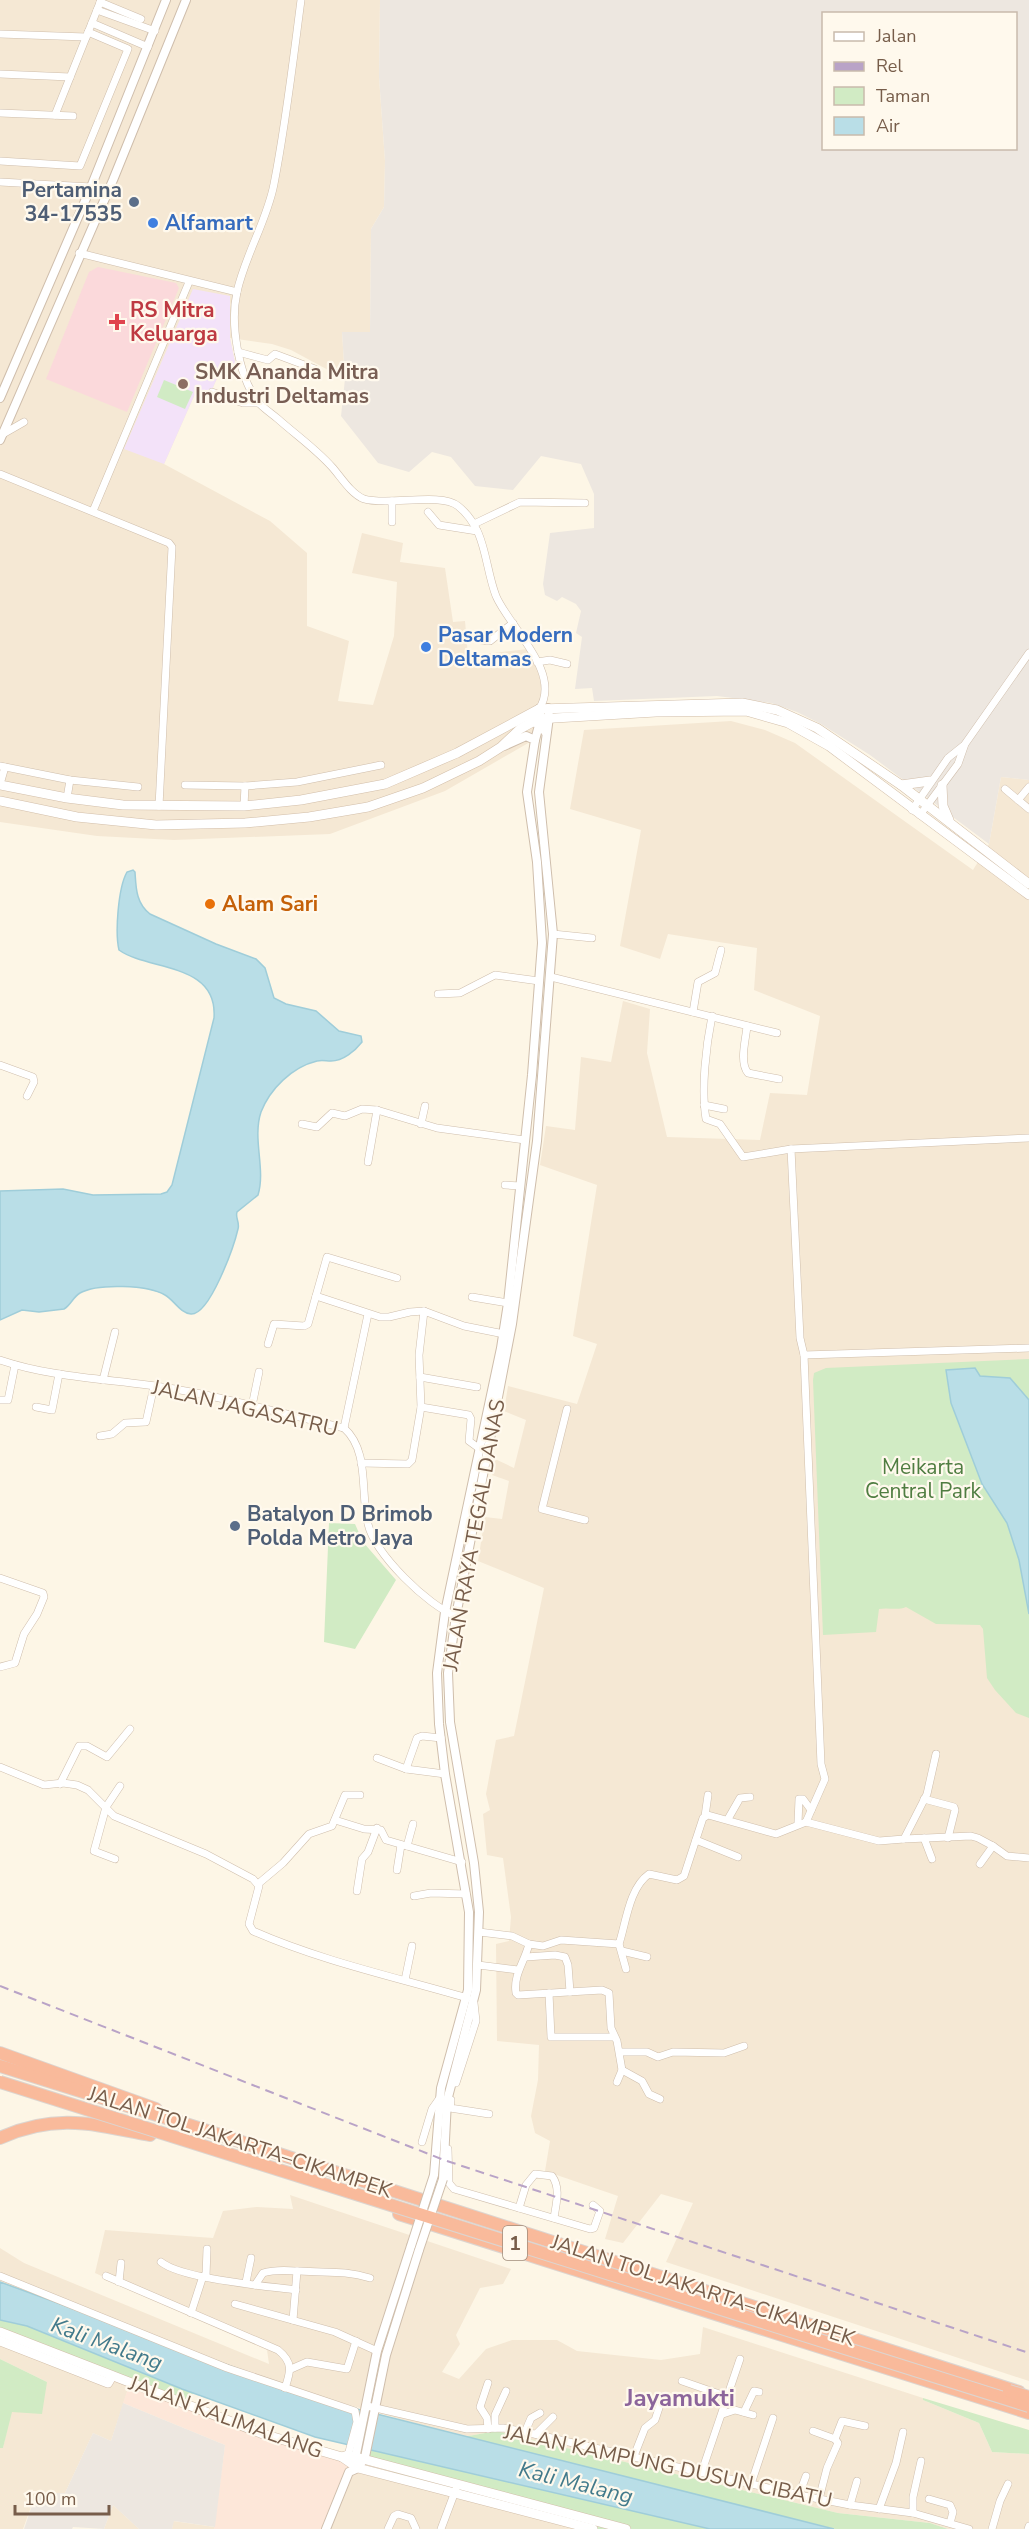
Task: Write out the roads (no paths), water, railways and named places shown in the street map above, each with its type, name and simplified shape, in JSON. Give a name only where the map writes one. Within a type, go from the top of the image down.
[{"type":"highway","points":[[0,2053],[141,2101],[192,2126]]},
{"type":"highway","name":"JALAN TOL JAKARTA–CIKAMPEK","points":[[0,2067],[192,2126],[1029,2396]]},
{"type":"highway","name":"1","points":[[0,2076],[178,2129],[1029,2396]]},
{"type":"highway","name":"1","points":[[0,2082],[1029,2406]]},
{"type":"highway","name":"JALAN TOL JAKARTA–CIKAMPEK","points":[[0,2087],[1029,2413]]},
{"type":"highway","points":[[0,2138],[29,2126],[50,2122],[86,2123],[150,2135]]},
{"type":"main road","points":[[0,784],[67,798],[123,805],[244,806],[326,797],[394,781],[519,719],[541,715],[726,703],[762,706],[791,715],[817,728],[901,785],[1029,884]]},
{"type":"main road","points":[[519,719],[541,715],[723,710],[767,715],[822,741],[1029,895]]},
{"type":"main road","points":[[541,715],[546,732]]},
{"type":"main road","points":[[0,801],[34,809],[122,822],[178,825],[245,823],[349,811],[397,799],[461,771],[501,747],[514,734],[541,715]]},
{"type":"main road","points":[[496,732],[504,737],[501,747]]},
{"type":"main road","points":[[901,785],[930,781]]},
{"type":"main road","points":[[942,784],[943,806],[953,825]]},
{"type":"main road","points":[[122,822],[123,805]]},
{"type":"main road","name":"JALAN KALIMALANG","points":[[0,2332],[110,2379]]},
{"type":"main road","name":"JALAN KALIMALANG","points":[[0,2341],[263,2434],[456,2489]]},
{"type":"main road","points":[[456,2489],[562,2525],[593,2529]]},
{"type":"main road","points":[[456,2489],[626,2529]]},
{"type":"street","points":[[0,398],[91,187],[166,0]]},
{"type":"street","points":[[1,437],[113,180],[186,0]]},
{"type":"street","points":[[302,0],[272,196],[237,292],[235,318],[238,351],[244,374],[259,403],[316,452],[358,496],[366,499],[392,501],[447,501],[457,505],[476,527],[484,547],[495,594],[526,640],[537,662],[544,684],[541,715]]},
{"type":"street","points":[[55,115],[101,1],[141,19]]},
{"type":"street","points":[[97,10],[154,31]]},
{"type":"street","points":[[92,23],[148,47]]},
{"type":"street","points":[[0,34],[87,34],[128,49],[80,166],[0,161]]},
{"type":"street","points":[[0,74],[70,77]]},
{"type":"street","points":[[0,113],[73,116]]},
{"type":"street","points":[[0,182],[91,187]]},
{"type":"street","points":[[79,254],[237,292]]},
{"type":"street","points":[[93,511],[189,282]]},
{"type":"street","points":[[238,351],[268,360],[276,354],[315,369]]},
{"type":"street","points":[[212,392],[243,403],[259,403]]},
{"type":"street","points":[[1,437],[24,422]]},
{"type":"street","points":[[0,474],[172,546],[159,806]]},
{"type":"street","points":[[392,501],[392,522]]},
{"type":"street","points":[[428,512],[439,525],[476,527],[520,502],[585,503]]},
{"type":"street","points":[[478,634],[480,640],[490,640],[513,623]]},
{"type":"street","points":[[916,812],[957,764],[965,744],[1029,653]]},
{"type":"street","points":[[537,662],[550,660],[567,664]]},
{"type":"street","name":"JALAN RAYA TEGAL DANAS","points":[[438,2177],[439,2099],[443,2078],[470,2000],[469,1912],[441,1738],[436,1672],[446,1612],[507,1328],[532,1075],[541,952],[537,862],[527,792],[541,715]]},
{"type":"street","name":"JALAN RAYA TEGAL DANAS","points":[[371,2410],[369,2391],[377,2351],[438,2177],[447,2102],[478,1965],[479,1912],[474,1863],[458,1778],[448,1695],[448,1672],[537,1141],[553,953],[539,792],[546,732]]},
{"type":"street","points":[[501,747],[526,736],[535,740]]},
{"type":"street","points":[[923,802],[930,781],[948,758],[965,744]]},
{"type":"street","points":[[185,785],[245,786],[323,778],[381,765]]},
{"type":"street","points":[[0,784],[2,767],[70,780],[138,787]]},
{"type":"street","points":[[323,778],[326,797]]},
{"type":"street","points":[[67,798],[70,780]]},
{"type":"street","points":[[244,806],[245,786]]},
{"type":"street","points":[[1018,800],[1029,787]]},
{"type":"street","points":[[1005,789],[1029,809]]},
{"type":"street","points":[[553,934],[592,938]]},
{"type":"street","points":[[693,1012],[698,982],[715,973],[721,950]]},
{"type":"street","points":[[541,952],[553,953]]},
{"type":"street","points":[[438,994],[460,993],[495,975],[538,981]]},
{"type":"street","points":[[551,977],[777,1033]]},
{"type":"street","points":[[712,1016],[707,1042],[704,1106],[706,1119],[720,1124],[743,1157],[791,1149],[1029,1138]]},
{"type":"street","points":[[747,1026],[745,1070],[748,1073],[779,1079]]},
{"type":"street","points":[[0,1065],[33,1077],[34,1082],[27,1096]]},
{"type":"street","points":[[532,1075],[543,1076]]},
{"type":"street","points":[[421,1124],[425,1106]]},
{"type":"street","points":[[704,1106],[724,1109]]},
{"type":"street","points":[[302,1124],[317,1126],[332,1113],[345,1116],[362,1109],[377,1110],[421,1124],[525,1140]]},
{"type":"street","points":[[368,1162],[377,1110]]},
{"type":"street","points":[[705,1816],[728,1819],[776,1834],[788,1831],[802,1823],[811,1810],[825,1779],[821,1764],[804,1354],[800,1338],[791,1149]]},
{"type":"street","points":[[505,1185],[520,1186]]},
{"type":"street","points":[[267,1344],[274,1324],[304,1326],[308,1324],[325,1259],[328,1256],[397,1278]]},
{"type":"street","points":[[315,1296],[368,1314],[389,1317],[424,1311],[464,1326],[507,1328]]},
{"type":"street","points":[[472,1297],[508,1303]]},
{"type":"street","points":[[361,1463],[410,1464],[421,1407],[419,1355],[424,1311]]},
{"type":"street","points":[[344,1428],[368,1314]]},
{"type":"street","points":[[103,1380],[116,1332]]},
{"type":"street","points":[[804,1354],[1029,1348]]},
{"type":"street","name":"JALAN JAGASATRU","points":[[0,1360],[59,1374],[154,1386],[344,1428],[357,1442],[367,1523],[376,1544],[416,1587],[446,1612],[456,1616]]},
{"type":"street","points":[[0,1400],[8,1400],[15,1365]]},
{"type":"street","points":[[252,1406],[259,1372]]},
{"type":"street","points":[[36,1407],[52,1410],[59,1374]]},
{"type":"street","points":[[420,1377],[477,1387]]},
{"type":"street","points":[[100,1436],[111,1434],[125,1423],[146,1422],[154,1386]]},
{"type":"street","points":[[421,1407],[469,1415],[471,1419],[469,1441],[480,1449]]},
{"type":"street","points":[[567,1409],[542,1509],[585,1520]]},
{"type":"street","points":[[0,1578],[43,1593],[44,1597],[24,1634],[15,1662],[0,1667]]},
{"type":"street","points":[[60,1784],[79,1746],[87,1746],[107,1757],[130,1729]]},
{"type":"street","points":[[406,1769],[411,1749],[418,1737],[441,1738]]},
{"type":"street","points":[[904,1839],[924,1799],[936,1754]]},
{"type":"street","points":[[377,1758],[406,1769],[446,1774]]},
{"type":"street","points":[[0,1767],[44,1785],[72,1784],[88,1790],[114,1816],[206,1854],[258,1884]]},
{"type":"street","points":[[115,1859],[94,1851],[106,1807],[120,1786]]},
{"type":"street","points":[[360,1795],[349,1794],[344,1797],[331,1827],[307,1836],[283,1863],[258,1884],[249,1924],[253,1931],[324,1958],[470,2000],[477,2016],[460,2066],[450,2108],[448,2156],[450,2186],[592,2229],[600,2211],[593,2205]]},
{"type":"street","points":[[626,1969],[621,1948],[634,1895],[645,1876],[653,1874],[681,1880],[684,1876],[705,1816],[708,1795]]},
{"type":"street","points":[[728,1819],[740,1798],[750,1797]]},
{"type":"street","points":[[802,1823],[799,1799],[803,1799],[811,1810]]},
{"type":"street","points":[[924,1799],[954,1807],[948,1838]]},
{"type":"street","points":[[335,1820],[364,1829],[376,1828],[381,1830],[386,1840],[462,1862]]},
{"type":"street","points":[[802,1823],[879,1841],[978,1838],[1007,1856],[1029,1858]]},
{"type":"street","points":[[397,1870],[413,1824]]},
{"type":"street","points":[[357,1891],[362,1859],[368,1852],[376,1828]]},
{"type":"street","points":[[924,1838],[932,1859]]},
{"type":"street","points":[[696,1840],[738,1857]]},
{"type":"street","points":[[980,1864],[993,1846]]},
{"type":"street","points":[[414,1896],[431,1893],[466,1894]]},
{"type":"street","points":[[479,1932],[512,1935],[529,1944],[543,1946],[561,1940],[575,1940],[621,1948],[647,1957]]},
{"type":"street","points":[[529,1944],[526,1956],[518,1970],[516,1993],[518,1995],[602,1990],[609,1993],[611,2028],[620,2052],[621,2070],[617,2082]]},
{"type":"street","points":[[405,1980],[412,1946]]},
{"type":"street","points":[[526,1956],[566,1957],[570,1992]]},
{"type":"street","points":[[478,1965],[518,1970]]},
{"type":"street","points":[[549,1993],[551,2037],[614,2037]]},
{"type":"street","points":[[620,2052],[647,2052],[658,2057],[681,2052],[724,2053],[744,2046]]},
{"type":"street","points":[[621,2070],[642,2081],[649,2094],[660,2099]]},
{"type":"street","points":[[422,2142],[432,2109],[439,2099]]},
{"type":"street","points":[[450,2108],[489,2114]]},
{"type":"street","points":[[519,2208],[526,2185],[535,2174],[552,2176],[557,2182],[558,2192],[554,2218]]},
{"type":"street","name":"JALAN RAYA TEGAL DANAS","points":[[371,2410],[415,2248]]},
{"type":"street","points":[[191,2313],[204,2276],[207,2249]]},
{"type":"street","points":[[246,2282],[251,2258]]},
{"type":"street","points":[[160,2262],[168,2267],[204,2276],[296,2290]]},
{"type":"street","points":[[118,2282],[121,2263]]},
{"type":"street","points":[[255,2284],[263,2273],[279,2269],[348,2271],[370,2278]]},
{"type":"street","points":[[293,2320],[297,2271]]},
{"type":"street","points":[[106,2276],[278,2350],[287,2358],[291,2369],[285,2388]]},
{"type":"street","points":[[0,2277],[227,2368],[356,2413]]},
{"type":"street","points":[[235,2304],[293,2320],[356,2341],[377,2351]]},
{"type":"street","points":[[291,2369],[308,2362],[347,2369],[356,2341]]},
{"type":"street","points":[[702,2471],[740,2359]]},
{"type":"street","points":[[682,2380],[728,2397]]},
{"type":"street","points":[[488,2384],[480,2407],[492,2428]]},
{"type":"street","points":[[354,2460],[356,2413],[369,2391]]},
{"type":"street","points":[[492,2428],[495,2415],[507,2391]]},
{"type":"street","points":[[744,2412],[754,2391],[759,2391]]},
{"type":"street","points":[[634,2456],[645,2428],[656,2420],[663,2396]]},
{"type":"street","points":[[326,2529],[371,2410]]},
{"type":"street","name":"JALAN KAMPUNG DUSUN CIBATU","points":[[371,2410],[467,2429],[492,2428],[536,2434],[799,2495],[879,2510],[913,2512],[969,2529]]},
{"type":"street","points":[[723,2414],[735,2410],[753,2415]]},
{"type":"street","points":[[525,2432],[531,2418],[540,2413]]},
{"type":"street","points":[[536,2434],[553,2417]]},
{"type":"street","points":[[751,2484],[773,2418]]},
{"type":"street","points":[[819,2499],[827,2468],[837,2449],[835,2439],[844,2419],[865,2426]]},
{"type":"street","points":[[813,2431],[835,2439]]},
{"type":"street","points":[[879,2510],[897,2463],[903,2432]]},
{"type":"street","points":[[913,2512],[913,2497],[921,2461]]},
{"type":"street","points":[[799,2495],[806,2476]]},
{"type":"street","points":[[850,2505],[858,2481]]},
{"type":"street","points":[[992,2529],[1000,2501],[1008,2484]]},
{"type":"street","points":[[441,2529],[456,2489]]},
{"type":"street","points":[[928,2499],[950,2505],[953,2511],[950,2523]]},
{"type":"street","points":[[388,2529],[394,2516],[398,2514],[411,2518],[416,2529]]},
{"type":"water","points":[[133,870],[139,900],[150,914],[216,944],[256,959],[265,968],[274,998],[286,1004],[316,1011],[339,1031],[361,1036],[362,1042],[340,1059],[317,1061],[299,1068],[276,1087],[265,1103],[261,1112],[258,1133],[261,1175],[258,1195],[237,1212],[238,1229],[232,1250],[213,1292],[206,1304],[198,1311],[187,1313],[165,1295],[147,1289],[123,1286],[98,1288],[80,1293],[64,1309],[39,1312],[22,1310],[0,1320],[0,1191],[63,1189],[93,1195],[161,1194],[167,1192],[172,1185],[214,1018],[212,1000],[205,987],[193,977],[132,957],[119,950],[117,933],[119,899],[127,872]]},
{"type":"water","points":[[975,1368],[980,1376],[1010,1378],[1029,1400],[1029,1614],[1019,1560],[1007,1523],[982,1484],[951,1403],[946,1370]]},
{"type":"water","name":"Kali Malang","points":[[0,2282],[329,2402],[834,2529],[710,2529],[315,2437],[182,2389],[27,2326],[0,2320]]},
{"type":"railway","points":[[0,1986],[444,2160],[1029,2353]]},
{"type":"place","name":"Pertamina 34-17535","points":[[134,202]]},
{"type":"place","name":"Alfamart","points":[[153,223]]},
{"type":"place","name":"RS Mitra Keluarga","points":[[117,322]]},
{"type":"place","name":"SMK Ananda Mitra Industri Deltamas","points":[[183,384]]},
{"type":"place","name":"Pasar Modern Deltamas","points":[[426,647]]},
{"type":"place","name":"Alam Sari","points":[[210,904]]},
{"type":"place","name":"Batalyon D Brimob Polda Metro Jaya","points":[[235,1526]]},
{"type":"district","name":"Jayamukti","points":[[680,2398]]},
{"type":"park label","name":"Meikarta Central Park","points":[[923,1479]]}]
